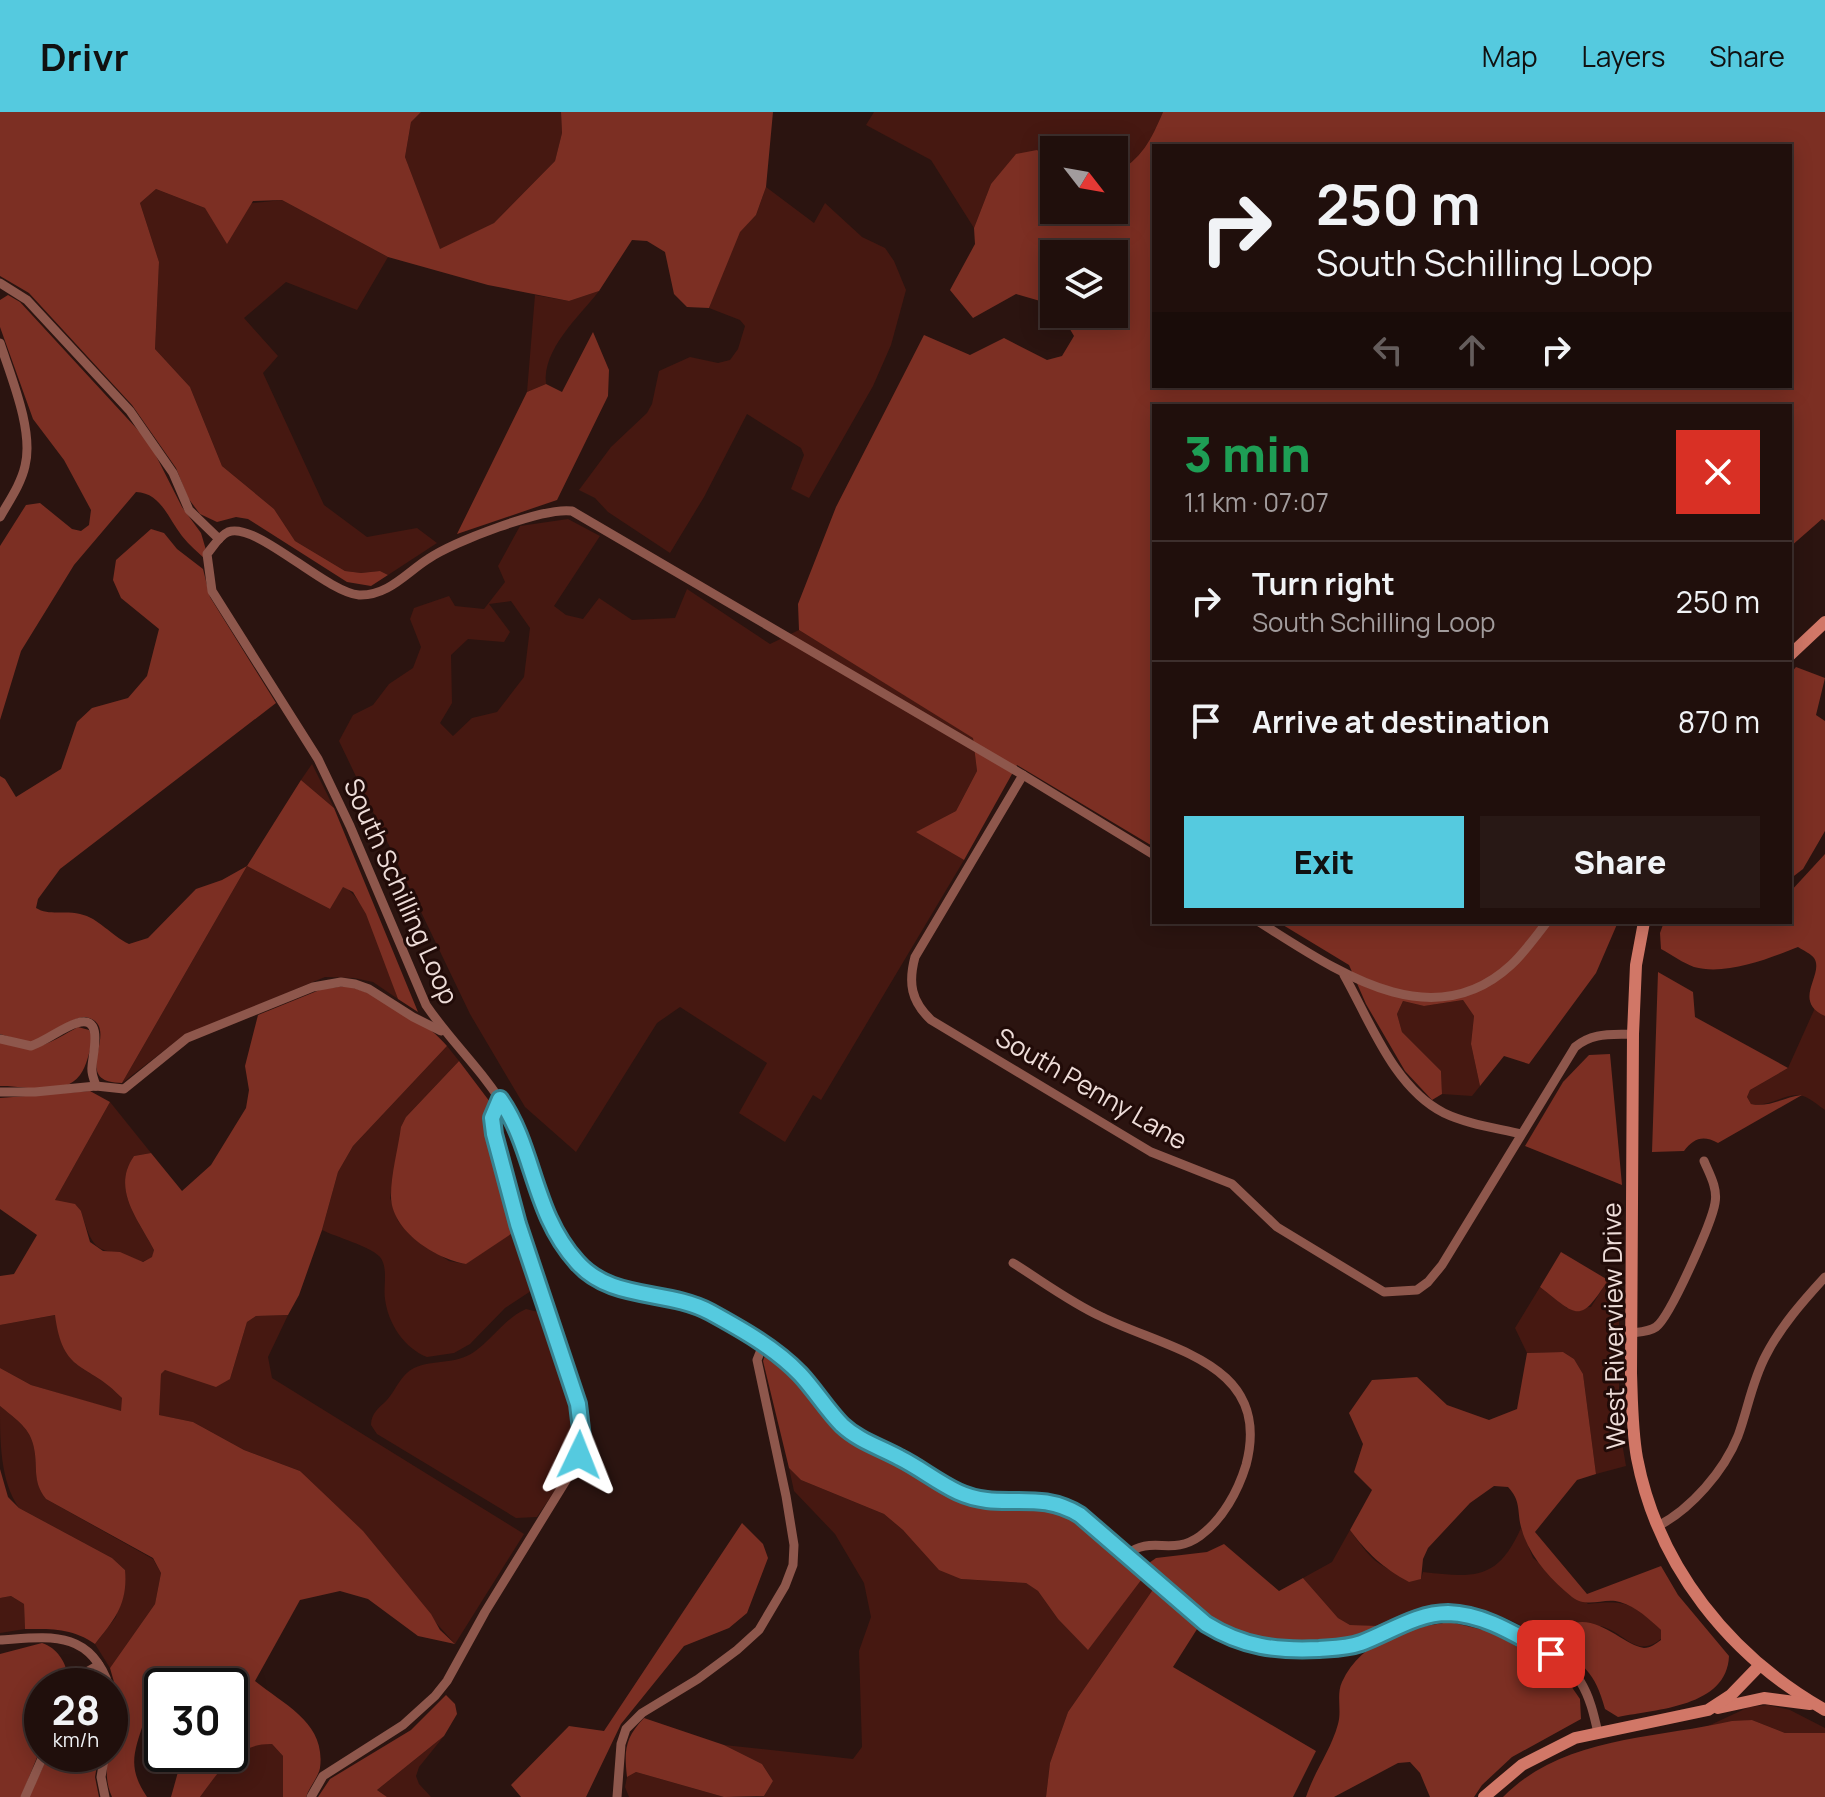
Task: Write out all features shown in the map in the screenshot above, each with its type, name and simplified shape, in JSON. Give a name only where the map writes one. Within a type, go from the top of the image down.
[{"type":"street","points":[[2,287],[27,300],[130,411],[173,473],[189,510],[219,539],[228,532],[239,530],[334,586],[356,595],[388,588],[450,547],[525,518],[559,509],[572,511],[1152,854]]},
{"type":"street","points":[[0,343],[17,394],[26,439],[26,464],[0,517]]},
{"type":"street","name":"South Schilling Loop","points":[[219,539],[207,554],[212,591],[318,759],[350,826],[413,979],[444,1032],[500,1099],[515,1126],[540,1203],[559,1238],[594,1278],[610,1287],[699,1306],[790,1364],[854,1435],[902,1458],[961,1493],[994,1501],[1042,1500],[1067,1507],[1206,1624],[1236,1640],[1268,1648],[1344,1648],[1408,1622],[1447,1613],[1472,1617],[1493,1623],[1567,1666],[1581,1682],[1590,1701],[1598,1733]]},
{"type":"street","points":[[1792,653],[1825,622]]},
{"type":"street","name":"South Penny Lane","points":[[1023,775],[915,957],[909,976],[912,996],[919,1009],[931,1020],[1151,1152],[1232,1184],[1277,1227],[1384,1292],[1417,1290],[1442,1265],[1575,1047],[1597,1034],[1633,1034]]},
{"type":"street","points":[[1262,924],[1344,975],[1409,997],[1459,993],[1495,977],[1511,965],[1545,924]]},
{"type":"street","name":"West Riverview Drive","points":[[1644,924],[1636,965],[1633,1034],[1632,1424],[1638,1459],[1658,1526],[1687,1583],[1730,1637],[1760,1665],[1821,1708]]},
{"type":"street","points":[[1344,975],[1400,1073],[1429,1105],[1447,1115],[1521,1134]]},
{"type":"street","points":[[0,1092],[96,1086],[124,1089],[187,1038],[329,983],[355,984],[369,989],[413,1017],[444,1032]]},
{"type":"street","points":[[0,1039],[31,1046],[78,1023],[90,1025],[95,1030],[96,1039],[91,1073],[96,1086]]},
{"type":"street","points":[[311,1797],[323,1776],[403,1725],[441,1689],[579,1455],[582,1430],[578,1404],[518,1224],[494,1134],[492,1118],[500,1099]]},
{"type":"street","points":[[1631,1333],[1649,1330],[1662,1321],[1692,1264],[1715,1202],[1715,1188],[1704,1161]]},
{"type":"street","points":[[1013,1263],[1099,1316],[1181,1350],[1221,1374],[1237,1388],[1247,1409],[1250,1434],[1242,1477],[1218,1519],[1199,1536],[1180,1546],[1147,1544],[1137,1546],[1126,1555]]},
{"type":"street","points":[[1658,1526],[1675,1517],[1706,1486],[1733,1446],[1755,1377],[1767,1351],[1788,1320],[1825,1277]]},
{"type":"street","points":[[617,1797],[619,1754],[626,1729],[642,1713],[698,1679],[759,1630],[785,1586],[793,1565],[794,1545],[786,1496],[757,1360],[763,1345]]},
{"type":"street","points":[[0,1640],[49,1637],[72,1640],[91,1654],[100,1668]]},
{"type":"street","points":[[94,1668],[99,1665]]},
{"type":"street","points":[[1692,1715],[1720,1703],[1760,1665]]},
{"type":"street","points":[[1484,1797],[1522,1765],[1575,1738],[1764,1698],[1785,1699],[1821,1708]]},
{"type":"street","points":[[25,1797],[36,1772]]},
{"type":"street","points":[[102,1772],[105,1797]]},
{"type":"shaded area","points":[[0,112],[421,112],[411,122],[405,157],[440,249],[494,223],[555,161],[562,133],[561,112],[773,112],[766,187],[756,215],[740,232],[709,308],[687,307],[674,294],[665,252],[647,241],[632,240],[599,291],[569,301],[488,285],[388,257],[282,200],[253,201],[227,244],[205,208],[156,189],[140,203],[159,262],[155,349],[190,387],[222,466],[274,509],[295,541],[345,571],[380,571],[388,575],[371,586],[347,582],[248,519],[236,517],[217,522],[200,514],[188,498],[176,468],[132,405],[29,293],[0,276]]},
{"type":"shaded area","points":[[421,112],[561,112],[562,133],[555,161],[494,223],[440,250],[405,157],[411,122]]},
{"type":"shaded area","points":[[874,112],[1163,112],[1144,148],[1128,165],[1128,136],[1040,136],[1040,152],[1037,150],[991,184],[974,228],[931,160],[866,125]]},
{"type":"shaded area","points":[[1163,112],[1825,112],[1825,521],[1822,519],[1792,545],[1792,404],[1152,404],[1152,846],[1017,765],[964,860],[916,832],[956,811],[977,771],[973,738],[799,630],[798,604],[836,507],[924,335],[970,355],[1004,338],[1047,360],[1062,356],[1074,336],[1069,328],[1128,328],[1128,240],[1040,240],[1040,301],[1016,294],[973,318],[950,290],[975,244],[974,228],[991,184],[1016,154],[1037,150],[1040,152],[1040,224],[1128,224],[1128,165],[1139,155]]},
{"type":"shaded area","points":[[766,187],[814,223],[825,203],[862,237],[885,248],[906,290],[891,345],[873,386],[809,498],[791,489],[804,455],[801,448],[747,414],[704,497],[670,553],[608,512],[595,498],[579,490],[611,447],[647,413],[659,371],[690,357],[718,363],[730,360],[738,349],[745,326],[740,320],[709,308],[739,232],[756,215]]},
{"type":"shaded area","points":[[156,189],[205,208],[282,200],[388,257],[357,310],[286,282],[244,318],[278,356],[263,373],[324,505],[367,537],[417,528],[437,543],[388,575],[380,571],[345,571],[295,541],[274,509],[222,466],[190,387],[155,349],[159,262],[140,203]]},
{"type":"shaded area","points":[[599,291],[556,346],[546,371],[546,384],[527,392],[535,295],[569,301]]},
{"type":"shaded area","points":[[8,295],[20,302],[149,442],[182,507],[201,533],[206,560],[182,536],[158,502],[145,493],[136,492],[74,565],[21,651],[0,720],[0,546],[26,505],[40,503],[72,529],[81,531],[89,525],[91,510],[64,460],[33,419],[0,327],[0,300]]},
{"type":"shaded area","points":[[593,332],[609,370],[608,396],[557,500],[457,534],[527,392],[546,384],[562,392]]},
{"type":"shaded area","points":[[568,519],[600,536],[554,606],[566,615],[583,619],[599,598],[632,620],[675,618],[687,589],[770,644],[799,630],[973,737],[977,771],[956,811],[917,832],[964,860],[821,1100],[813,1095],[785,1142],[739,1113],[767,1063],[680,1007],[657,1023],[576,1152],[525,1107],[470,1014],[339,741],[353,715],[373,705],[389,684],[413,668],[421,647],[410,619],[414,608],[449,596],[455,606],[484,609],[505,582],[498,566],[520,526]],"holes":[[[511,601],[530,628],[524,677],[497,712],[472,718],[453,736],[440,723],[452,703],[451,655],[468,639],[504,642],[510,632],[489,604]]]},
{"type":"shaded area","points":[[151,529],[164,533],[177,549],[203,569],[210,597],[276,703],[60,869],[38,899],[36,908],[46,912],[87,916],[129,944],[148,938],[196,889],[222,880],[247,866],[122,1083],[106,1081],[98,1074],[96,1064],[100,1031],[96,1022],[86,1017],[30,1043],[0,1034],[0,776],[16,797],[61,769],[77,722],[92,708],[128,698],[147,676],[159,629],[121,598],[113,580],[116,560]]},
{"type":"shaded area","points":[[1796,667],[1825,678],[1816,715],[1825,721],[1825,831],[1803,869],[1792,877],[1792,672]]},
{"type":"shaded area","points":[[312,764],[334,808],[301,780]]},
{"type":"shaded area","points":[[301,780],[334,808],[418,1012],[398,999],[366,914],[353,892],[343,887],[330,909],[247,866]]},
{"type":"shaded area","points":[[1825,854],[1825,1016],[1810,1003],[1809,995],[1816,972],[1814,958],[1798,947],[1734,968],[1720,969],[1694,967],[1661,949],[1660,933],[1663,924],[1792,924],[1792,890]]},
{"type":"shaded area","points":[[247,866],[330,909],[343,886],[353,894],[377,937],[398,999],[373,982],[325,977],[183,1036],[122,1083]]},
{"type":"shaded area","points":[[1281,924],[1617,924],[1596,973],[1529,1064],[1504,1056],[1480,1086],[1471,1044],[1474,1016],[1463,1000],[1424,1006],[1403,1001],[1397,1014],[1402,1032],[1441,1071],[1442,1094],[1432,1100],[1405,1071],[1366,1004],[1349,965]]},
{"type":"shaded area","points":[[1658,972],[1693,992],[1695,1017],[1788,1068],[1750,1090],[1747,1097],[1751,1104],[1764,1105],[1802,1095],[1718,1143],[1699,1139],[1684,1151],[1652,1152]]},
{"type":"shaded area","points":[[346,986],[372,995],[401,1009],[447,1046],[353,1146],[338,1172],[322,1230],[299,1295],[288,1315],[256,1316],[247,1322],[230,1379],[216,1387],[165,1370],[161,1374],[159,1415],[193,1422],[244,1450],[300,1471],[363,1531],[431,1614],[440,1630],[455,1644],[418,1636],[368,1599],[340,1591],[300,1600],[255,1681],[301,1717],[317,1739],[320,1768],[306,1797],[283,1797],[283,1756],[272,1744],[248,1748],[248,1668],[144,1668],[144,1721],[134,1760],[137,1777],[147,1797],[112,1797],[107,1772],[128,1772],[128,1668],[110,1668],[155,1604],[161,1573],[153,1558],[46,1499],[37,1479],[31,1438],[20,1423],[0,1406],[0,1368],[31,1385],[121,1411],[122,1398],[70,1358],[59,1335],[55,1315],[0,1325],[0,1276],[14,1274],[37,1235],[0,1209],[0,1098],[90,1091],[110,1102],[55,1200],[75,1204],[81,1211],[90,1242],[103,1251],[120,1252],[143,1262],[152,1257],[154,1250],[129,1204],[126,1192],[125,1180],[134,1156],[151,1153],[182,1191],[211,1165],[246,1108],[249,1090],[245,1066],[258,1015],[322,989]]},
{"type":"shaded area","points":[[1463,1000],[1474,1016],[1471,1044],[1480,1086],[1472,1096],[1442,1094],[1441,1071],[1402,1032],[1397,1014],[1403,1001],[1424,1006]]},
{"type":"shaded area","points":[[1815,1008],[1825,1016],[1825,1110],[1809,1098],[1797,1095],[1765,1104],[1751,1104],[1747,1097],[1750,1090],[1788,1068]]},
{"type":"shaded area","points":[[78,1027],[89,1030],[93,1038],[85,1067],[73,1082],[43,1089],[0,1086],[0,1042],[23,1048],[40,1046]]},
{"type":"shaded area","points":[[447,1046],[459,1061],[406,1117],[390,1198],[398,1221],[416,1240],[449,1261],[465,1264],[514,1232],[534,1289],[505,1308],[470,1344],[454,1353],[427,1357],[411,1348],[394,1326],[387,1308],[385,1271],[379,1256],[322,1230],[338,1172],[353,1146]]},
{"type":"shaded area","points":[[1610,1054],[1622,1185],[1525,1146],[1563,1082],[1589,1055]]},
{"type":"shaded area","points":[[459,1061],[490,1102],[486,1121],[514,1232],[466,1264],[429,1250],[407,1232],[398,1221],[391,1196],[401,1127],[406,1117]]},
{"type":"shaded area","points":[[110,1102],[151,1153],[134,1156],[125,1180],[129,1204],[154,1250],[153,1257],[142,1262],[101,1249],[91,1238],[81,1211],[55,1200]]},
{"type":"shaded area","points":[[1561,1252],[1608,1280],[1584,1309],[1571,1310],[1540,1287]]},
{"type":"shaded area","points":[[1608,1280],[1619,1286],[1619,1425],[1626,1466],[1596,1474],[1583,1374],[1574,1359],[1563,1352],[1527,1353],[1515,1328],[1540,1287],[1567,1308],[1591,1307]]},
{"type":"shaded area","points":[[526,1309],[542,1313],[567,1382],[576,1436],[567,1469],[537,1517],[516,1518],[377,1434],[371,1425],[376,1411],[409,1371],[422,1365],[467,1356]]},
{"type":"shaded area","points":[[56,1315],[64,1348],[78,1366],[122,1398],[122,1412],[31,1385],[0,1368],[0,1325]]},
{"type":"shaded area","points":[[288,1315],[268,1357],[272,1378],[524,1534],[455,1644],[300,1471],[244,1450],[193,1422],[158,1415],[161,1374],[165,1370],[230,1379],[247,1322],[256,1316]]},
{"type":"shaded area","points":[[1563,1352],[1574,1359],[1583,1374],[1596,1474],[1577,1480],[1535,1532],[1587,1594],[1661,1566],[1678,1595],[1729,1656],[1725,1673],[1716,1686],[1687,1703],[1618,1717],[1605,1709],[1592,1677],[1553,1642],[1564,1628],[1576,1623],[1597,1625],[1644,1648],[1661,1640],[1661,1630],[1626,1604],[1614,1601],[1584,1602],[1564,1590],[1541,1566],[1529,1547],[1521,1527],[1517,1501],[1508,1487],[1494,1486],[1470,1503],[1428,1548],[1423,1559],[1421,1579],[1409,1582],[1391,1571],[1369,1553],[1350,1530],[1372,1490],[1354,1472],[1363,1444],[1349,1413],[1372,1380],[1417,1377],[1447,1405],[1489,1420],[1517,1409],[1527,1353]]},
{"type":"shaded area","points":[[766,1353],[788,1369],[834,1426],[853,1440],[955,1498],[987,1509],[1042,1507],[1061,1511],[1078,1522],[1142,1579],[1088,1650],[1058,1619],[1038,1591],[1026,1583],[961,1579],[939,1570],[884,1514],[801,1480],[789,1468],[763,1361]]},
{"type":"shaded area","points":[[0,1406],[20,1423],[31,1438],[37,1479],[46,1499],[153,1559],[161,1573],[155,1604],[110,1668],[95,1644],[116,1617],[125,1570],[112,1558],[19,1508],[8,1486],[1,1447]]},
{"type":"shaded area","points":[[789,1468],[801,1480],[884,1514],[961,1579],[1026,1583],[1038,1591],[1058,1619],[1088,1649],[1142,1579],[1154,1588],[1068,1712],[1050,1763],[1046,1797],[756,1797],[764,1796],[773,1781],[762,1764],[724,1745],[853,1759],[862,1747],[859,1651],[871,1617],[864,1583],[835,1534],[794,1491]]},
{"type":"shaded area","points":[[0,1469],[8,1497],[19,1508],[112,1558],[125,1570],[119,1610],[95,1644],[70,1632],[25,1629],[24,1604],[11,1596],[0,1598]]},
{"type":"shaded area","points":[[742,1523],[763,1544],[768,1558],[747,1613],[729,1628],[684,1646],[621,1724],[586,1797],[521,1797],[511,1785],[569,1726],[604,1731]]},
{"type":"shaded area","points":[[1521,1528],[1533,1558],[1588,1604],[1629,1605],[1661,1630],[1661,1639],[1638,1646],[1604,1627],[1590,1625],[1565,1627],[1553,1642],[1483,1610],[1448,1606],[1411,1612],[1381,1626],[1350,1625],[1338,1618],[1303,1578],[1332,1562],[1350,1530],[1379,1564],[1421,1579],[1423,1572],[1457,1575],[1483,1572],[1503,1558]]},
{"type":"shaded area","points":[[1224,1544],[1279,1591],[1303,1578],[1338,1618],[1350,1625],[1381,1626],[1356,1639],[1336,1644],[1291,1645],[1246,1638],[1212,1621],[1149,1563],[1156,1558],[1207,1552]]},
{"type":"shaded area","points":[[1154,1588],[1199,1626],[1173,1667],[1316,1751],[1293,1797],[1046,1797],[1050,1763],[1068,1712]]},
{"type":"shaded area","points":[[11,1596],[24,1604],[25,1629],[0,1633],[0,1598]]},
{"type":"shaded area","points":[[1450,1622],[1492,1632],[1562,1673],[1580,1699],[1581,1719],[1512,1757],[1482,1785],[1474,1797],[1430,1797],[1420,1773],[1410,1762],[1398,1763],[1334,1797],[1306,1797],[1335,1734],[1340,1687],[1351,1667],[1361,1655],[1388,1638]]},
{"type":"shaded area","points":[[42,1643],[54,1649],[65,1668],[24,1668],[24,1772],[31,1772],[21,1797],[0,1797],[0,1654]]},
{"type":"shaded area","points":[[446,1695],[455,1704],[457,1714],[444,1736],[377,1790],[387,1797],[318,1797],[330,1779],[411,1730]]},
{"type":"shaded area","points":[[1768,1705],[1790,1710],[1825,1728],[1825,1733],[1785,1733],[1752,1720],[1706,1727],[1749,1707]]},
{"type":"shaded area","points":[[644,1718],[724,1745],[762,1764],[773,1781],[764,1796],[724,1797],[636,1772],[627,1777],[627,1745]]},
{"type":"shaded area","points":[[1752,1720],[1785,1733],[1825,1733],[1825,1797],[1503,1797],[1527,1777],[1581,1751],[1641,1737]]},
{"type":"shaded area","points":[[444,1736],[419,1767],[416,1776],[431,1797],[387,1797],[377,1790]]},
{"type":"shaded area","points":[[254,1744],[272,1744],[283,1756],[283,1797],[200,1797],[218,1772],[248,1772],[248,1748]]},
{"type":"shaded area","points":[[41,1772],[96,1772],[99,1797],[29,1797]]},
{"type":"shaded area","points":[[178,1772],[220,1772],[200,1797],[171,1797]]},
{"type":"shaded area","points":[[636,1772],[724,1797],[629,1797],[625,1787],[627,1777]]},
{"type":"route","points":[[579,1455],[582,1421],[578,1404],[518,1224],[494,1134],[492,1118],[500,1099],[515,1126],[540,1203],[559,1238],[594,1278],[610,1287],[699,1306],[732,1324],[790,1364],[854,1435],[902,1458],[961,1493],[978,1499],[1042,1500],[1067,1507],[1206,1624],[1225,1636],[1268,1648],[1344,1648],[1408,1622],[1447,1613],[1493,1623],[1551,1654]]}]
